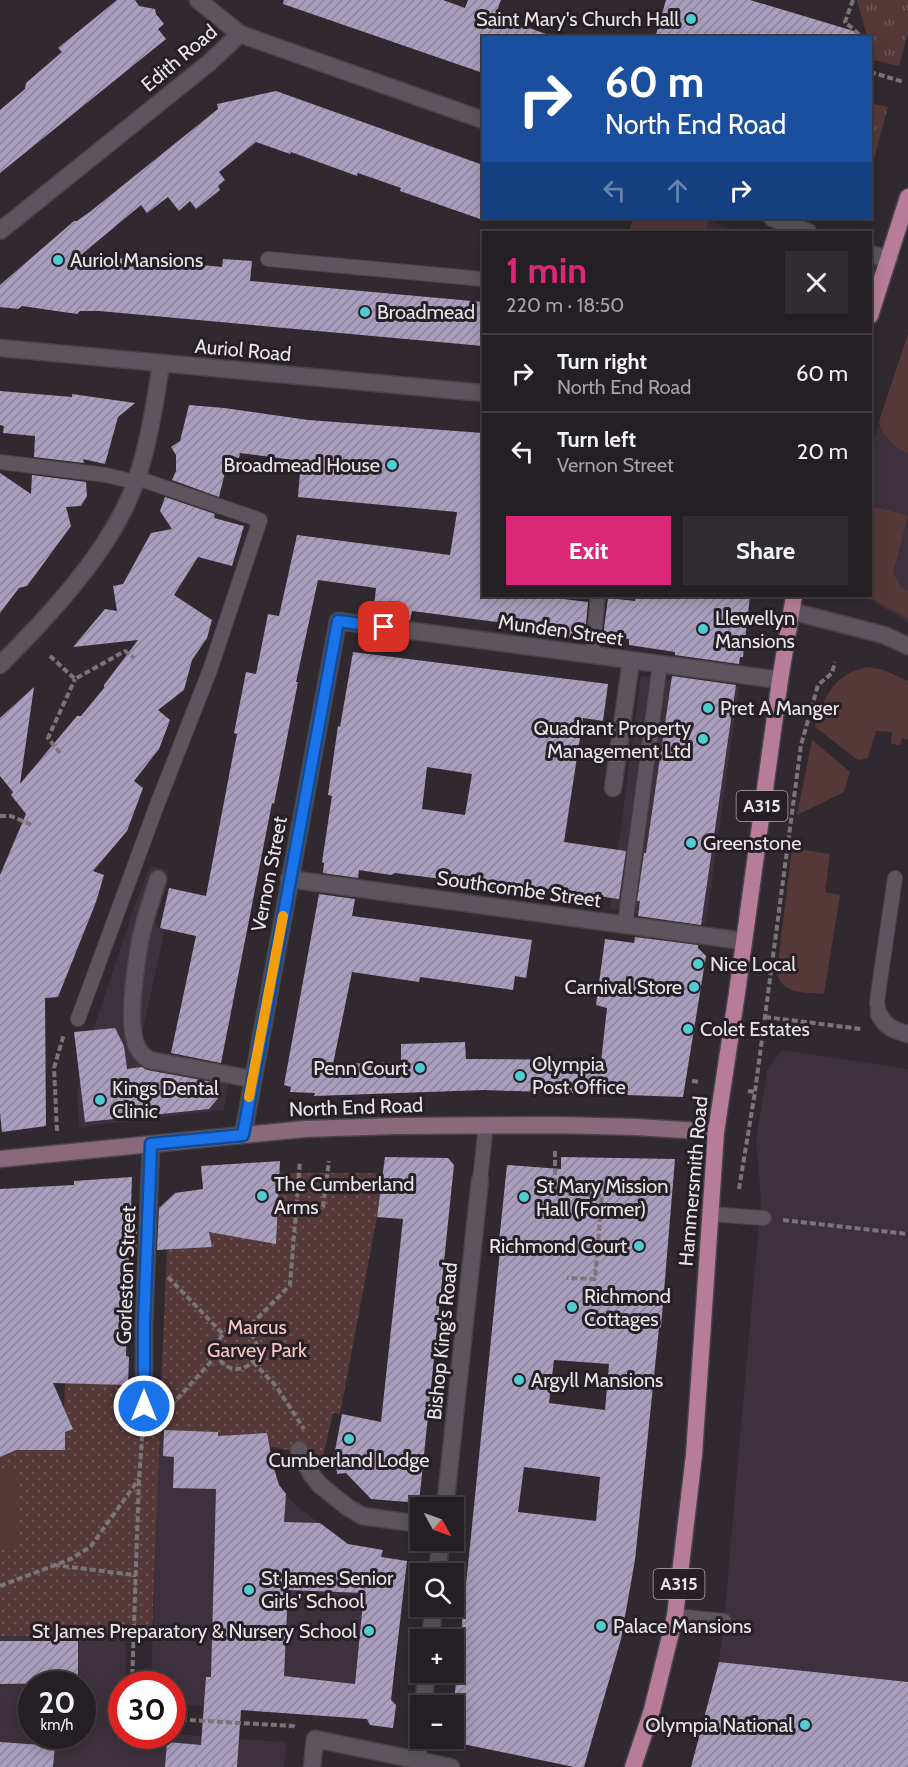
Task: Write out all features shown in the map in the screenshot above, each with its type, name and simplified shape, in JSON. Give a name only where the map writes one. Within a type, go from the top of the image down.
[{"type":"main road","points":[[872,310],[908,197]]},
{"type":"main road","name":"Hammersmith Road","points":[[633,1767],[652,1710],[675,1616],[694,1455],[716,1132],[792,603]]},
{"type":"main road","name":"North End Road","points":[[0,1159],[305,1129],[486,1125],[636,1127],[716,1132]]},
{"type":"street","points":[[198,0],[240,34]]},
{"type":"street","name":"Edith Road","points":[[0,231],[210,62],[240,34],[482,120]]},
{"type":"street","points":[[775,219],[805,231]]},
{"type":"street","points":[[872,255],[889,259]]},
{"type":"street","name":"Auriol Road","points":[[0,348],[482,393]]},
{"type":"street","points":[[0,664],[32,633],[94,557],[110,533],[136,480],[152,419],[161,364]]},
{"type":"street","points":[[792,603],[908,646]]},
{"type":"street","name":"Munden Street","points":[[338,621],[780,680]]},
{"type":"street","name":"Vernon Street","points":[[243,1135],[338,621]]},
{"type":"street","points":[[613,789],[631,661]]},
{"type":"street","points":[[158,879],[140,939],[134,990],[133,1035],[139,1050],[149,1060],[252,1079]]},
{"type":"street","name":"Southcombe Street","points":[[289,879],[743,940]]},
{"type":"street","points":[[879,1014],[883,1023],[903,1033]]},
{"type":"street","name":"Gorleston Street","points":[[144,1406],[151,1144]]},
{"type":"street","name":"Bishop King's Road","points":[[446,1497],[480,1180]]},
{"type":"street","points":[[299,1450],[311,1474],[320,1485],[347,1508],[362,1516],[410,1523]]},
{"type":"street","points":[[312,1767],[315,1739],[451,1767]]},
{"type":"street","points":[[417,1760],[418,1749]]},
{"type":"lane","points":[[268,259],[482,279]]},
{"type":"lane","points":[[0,462],[136,480],[260,520],[210,670],[157,805],[78,1019]]},
{"type":"lane","points":[[592,655],[598,597]]},
{"type":"lane","points":[[625,925],[660,664]]},
{"type":"lane","points":[[879,1014],[877,1002],[895,878]]},
{"type":"lane","points":[[480,1180],[486,1125]]},
{"type":"lane","points":[[710,1214],[764,1218]]},
{"type":"lane","points":[[675,1616],[724,1622]]},
{"type":"path","points":[[853,0],[845,22],[861,36]]},
{"type":"path","points":[[872,73],[904,82]]},
{"type":"path","points":[[60,753],[48,738],[75,679],[125,651],[135,658]]},
{"type":"path","points":[[50,656],[75,679]]},
{"type":"path","points":[[739,1189],[755,1092],[801,745],[818,685],[832,673],[836,662]]},
{"type":"path","points":[[0,816],[11,816],[32,825]]},
{"type":"path","points":[[768,993],[776,995]]},
{"type":"path","points":[[765,1017],[903,1033]]},
{"type":"path","points":[[57,1131],[54,1068],[66,1030],[78,1019]]},
{"type":"path","points":[[692,1082],[699,1082]]},
{"type":"path","points":[[748,1091],[755,1092]]},
{"type":"path","points":[[555,1151],[555,1192],[602,1196],[595,1279],[567,1278]]},
{"type":"path","points":[[245,1331],[290,1285],[300,1161]]},
{"type":"path","points":[[296,1208],[323,1207],[329,1161]]},
{"type":"path","points":[[764,1218],[908,1234]]},
{"type":"path","points":[[147,1255],[223,1334]]},
{"type":"path","points":[[234,1329],[245,1331],[251,1334],[257,1345],[257,1352],[253,1362],[246,1367],[232,1369],[220,1361],[217,1355],[217,1344],[223,1334],[234,1329]]},
{"type":"path","points":[[132,1671],[144,1406],[167,1410],[217,1355]]},
{"type":"path","points":[[253,1362],[276,1386],[310,1437],[299,1450]]},
{"type":"path","points":[[0,1586],[71,1559],[91,1546],[139,1479]]},
{"type":"path","points":[[53,1565],[134,1575],[135,1580]]},
{"type":"path","points":[[186,1720],[293,1726],[315,1739]]},
{"type":"shaded area","points":[[709,221],[736,231],[705,231]]},
{"type":"shaded area","points":[[908,334],[908,622],[865,597],[872,597],[872,447]]},
{"type":"shaded area","points":[[641,676],[739,687],[706,924],[610,909]]},
{"type":"shaded area","points":[[150,866],[169,870],[152,918],[159,928],[165,929],[142,1034],[145,1045],[155,1053],[231,1070],[224,1110],[79,1127],[77,1093],[90,1040]]},
{"type":"shaded area","points":[[782,1050],[908,1069],[908,1767],[691,1767],[719,1662],[761,1199],[756,1141],[767,1070]]},
{"type":"shaded area","name":"St James Senior Girls' School","points":[[160,1429],[218,1432],[218,1436],[271,1458],[279,1485],[295,1505],[349,1545],[383,1550],[382,1557],[407,1561],[391,1700],[398,1706],[394,1723],[389,1728],[370,1725],[366,1719],[186,1705],[186,1671],[151,1671]]},
{"type":"shaded area","points":[[126,1635],[125,1671],[108,1671],[108,1749],[186,1749],[186,1735],[286,1742],[284,1767],[0,1767],[0,1636]]},
{"type":"green space","points":[[857,0],[908,0],[908,32],[899,66],[872,59],[872,36],[865,36]]},
{"type":"green space","points":[[872,103],[888,107],[872,167]]},
{"type":"green space","points":[[633,219],[709,221],[705,231],[629,231]]},
{"type":"green space","points":[[908,334],[908,453],[889,441],[879,421]]},
{"type":"green space","points":[[872,508],[908,516],[893,572],[900,586],[908,591],[908,618],[872,597]]},
{"type":"green space","points":[[869,667],[884,670],[908,681],[908,740],[902,738],[900,745],[891,744],[892,732],[876,731],[868,758],[858,760],[815,727],[827,696],[839,680],[847,674]]},
{"type":"green space","points":[[812,740],[850,772],[844,792],[797,815]]},
{"type":"green space","points":[[792,848],[830,854],[825,892],[840,895],[824,994],[788,989],[779,979],[777,972]]},
{"type":"green space","name":"Marcus Garvey Park","points":[[280,1173],[383,1173],[377,1217],[340,1414],[333,1413],[323,1457],[218,1436],[218,1432],[160,1430],[152,1636],[0,1636],[0,1457],[9,1450],[65,1449],[65,1432],[73,1428],[67,1415],[64,1414],[65,1381],[161,1386],[167,1250],[212,1247],[209,1232],[276,1243]]},
{"type":"green space","points":[[0,1471],[16,1471],[16,1546],[0,1546]]},
{"type":"building","points":[[117,0],[135,0],[139,6],[155,9],[164,24],[158,29],[166,39],[0,173],[0,110],[25,89],[26,83],[62,52],[58,48]]},
{"type":"building","points":[[284,0],[443,0],[465,8],[468,0],[501,0],[495,16],[546,34],[546,36],[482,36],[482,73],[283,4]]},
{"type":"building","points":[[666,0],[750,0],[857,32],[856,36],[656,36]]},
{"type":"building","points":[[276,91],[482,165],[483,220],[400,191],[401,188],[358,173],[357,176],[256,142],[219,172],[225,180],[218,186],[220,190],[196,209],[190,201],[179,211],[168,197],[147,213],[141,205],[82,254],[95,255],[93,257],[222,267],[223,259],[252,261],[250,281],[482,302],[482,346],[99,311],[80,311],[77,314],[22,306],[18,309],[0,307],[0,285],[74,221],[91,211],[218,109],[217,104]]},
{"type":"building","points":[[0,391],[72,397],[72,394],[135,403],[118,417],[105,464],[83,459],[84,463],[34,457],[35,436],[3,433],[4,426],[0,425]]},
{"type":"building","points":[[189,405],[308,420],[482,433],[482,597],[564,597],[563,599],[588,602],[585,634],[577,638],[558,636],[558,630],[412,611],[410,620],[382,616],[374,606],[376,588],[318,580],[221,1063],[171,1053],[196,936],[160,928],[169,888],[206,896],[237,734],[234,733],[246,672],[256,674],[268,614],[279,616],[297,535],[450,555],[457,512],[298,497],[301,461],[240,453],[239,458],[229,456],[219,497],[172,480],[176,471],[176,455],[171,447],[180,441]]},
{"type":"building","points":[[0,473],[31,494],[32,475],[86,482],[87,496],[81,506],[66,507],[71,526],[27,586],[19,588],[0,613]]},
{"type":"building","points":[[165,497],[215,514],[214,518],[244,526],[232,566],[198,557],[174,595],[212,620],[207,638],[192,660],[184,690],[158,710],[170,720],[159,749],[134,781],[143,788],[127,831],[93,871],[104,875],[96,902],[58,997],[45,998],[46,1126],[2,1132],[0,1113],[0,875],[26,814],[0,776],[0,718],[34,687],[20,784],[77,716],[81,716],[104,688],[138,640],[73,647],[105,609],[117,611],[113,586],[123,584],[151,533],[172,529],[160,511]]},
{"type":"building","points":[[636,597],[750,597],[743,657],[740,657],[739,664],[675,655],[675,652],[629,645],[629,639],[603,636],[608,598],[635,601]]},
{"type":"building","points":[[353,652],[608,684],[603,721],[583,718],[564,842],[626,851],[619,899],[507,883],[496,890],[486,889],[482,884],[461,882],[456,885],[447,884],[442,879],[395,873],[391,875],[359,870],[358,878],[323,873],[324,863],[322,862],[332,796],[328,795],[338,726],[340,727]],"holes":[[[427,767],[472,774],[465,815],[422,809]]]},
{"type":"building","points":[[672,676],[736,685],[701,925],[638,916],[640,901],[637,901]]},
{"type":"building","points":[[319,894],[355,899],[352,916],[532,940],[526,978],[515,976],[513,990],[420,977],[419,982],[352,972],[333,1064],[401,1062],[401,1044],[465,1042],[466,1059],[601,1062],[607,1008],[596,1005],[605,939],[634,943],[635,937],[698,945],[706,956],[683,1097],[484,1090],[314,1096],[315,1093],[290,1092],[291,1087],[284,1085]]},
{"type":"building","points":[[115,1028],[124,1046],[127,1069],[142,1067],[147,1070],[217,1083],[218,1098],[209,1109],[85,1122],[74,1032]]},
{"type":"building","points":[[385,1157],[448,1158],[454,1165],[420,1497],[410,1497],[410,1502],[371,1499],[346,1473],[337,1474],[336,1464],[333,1461],[342,1414],[381,1422],[403,1219],[377,1217]]},
{"type":"building","points":[[561,1157],[675,1159],[661,1327],[659,1328],[635,1560],[621,1639],[584,1767],[574,1767],[464,1744],[464,1695],[455,1695],[456,1683],[464,1683],[464,1629],[461,1629],[507,1165],[561,1169]],"holes":[[[554,1360],[609,1364],[605,1410],[549,1403]],[[524,1467],[600,1477],[596,1521],[518,1512]]]},
{"type":"building","points":[[280,1161],[276,1244],[209,1232],[212,1247],[157,1250],[159,1208],[175,1193],[203,1189],[201,1166]]},
{"type":"building","points":[[132,1177],[130,1237],[137,1230],[136,1252],[129,1252],[126,1356],[129,1357],[128,1385],[53,1383],[73,1429],[65,1432],[65,1450],[16,1450],[0,1457],[0,1189],[74,1185],[74,1181]]},
{"type":"building","name":"St James Senior Girls' School","points":[[164,1430],[218,1432],[218,1436],[267,1433],[279,1485],[286,1494],[284,1522],[320,1523],[348,1544],[383,1550],[381,1557],[407,1561],[391,1700],[396,1705],[393,1728],[370,1725],[367,1719],[241,1710],[237,1767],[165,1767],[166,1749],[186,1749],[186,1744],[201,1745],[206,1677],[211,1677],[216,1489],[173,1488],[174,1457],[163,1456]],"holes":[[[288,1590],[364,1593],[355,1684],[284,1676]]]},
{"type":"building","points":[[0,1641],[78,1641],[78,1671],[18,1671],[18,1684],[0,1684]]},
{"type":"building","name":"Olympia National","points":[[719,1662],[908,1682],[908,1767],[691,1767]]},
{"type":"building","points":[[0,1742],[18,1743],[18,1749],[55,1749],[53,1767],[0,1767]]},
{"type":"slow traffic","points":[[249,1097],[283,916]]},
{"type":"place","name":"Saint Mary's Church Hall","points":[[691,19]]},
{"type":"place","name":"Auriol Mansions","points":[[58,260]]},
{"type":"place","name":"Broadmead","points":[[365,312]]},
{"type":"place","name":"Broadmead House","points":[[392,465]]},
{"type":"place","name":"Llewellyn Mansions","points":[[703,629]]},
{"type":"place","name":"Pret A Manger","points":[[708,708]]},
{"type":"place","name":"Quadrant Property Management Ltd","points":[[703,739]]},
{"type":"place","name":"Greenstone","points":[[691,843]]},
{"type":"place","name":"Nice Local","points":[[698,964]]},
{"type":"place","name":"Carnival Store","points":[[694,987]]},
{"type":"place","name":"Colet Estates","points":[[688,1029]]},
{"type":"place","name":"Penn Court","points":[[420,1068]]},
{"type":"place","name":"Olympia Post Office","points":[[520,1076]]},
{"type":"place","name":"Kings Dental Clinic","points":[[100,1100]]},
{"type":"place","name":"The Cumberland Arms","points":[[262,1196]]},
{"type":"place","name":"St Mary Mission Hall (Former)","points":[[524,1197]]},
{"type":"place","name":"Richmond Court","points":[[639,1246]]},
{"type":"place","name":"Richmond Cottages","points":[[572,1307]]},
{"type":"place","name":"Argyll Mansions","points":[[519,1380]]},
{"type":"place","name":"Cumberland Lodge","points":[[349,1439]]},
{"type":"place","name":"St James Senior Girls' School","points":[[249,1590]]},
{"type":"place","name":"Palace Mansions","points":[[601,1626]]},
{"type":"place","name":"St James Preparatory & Nursery School","points":[[369,1631]]},
{"type":"place","name":"Olympia National","points":[[805,1725]]},
{"type":"route","points":[[144,1406],[144,1324],[151,1144],[243,1135],[338,621],[384,627]]}]
